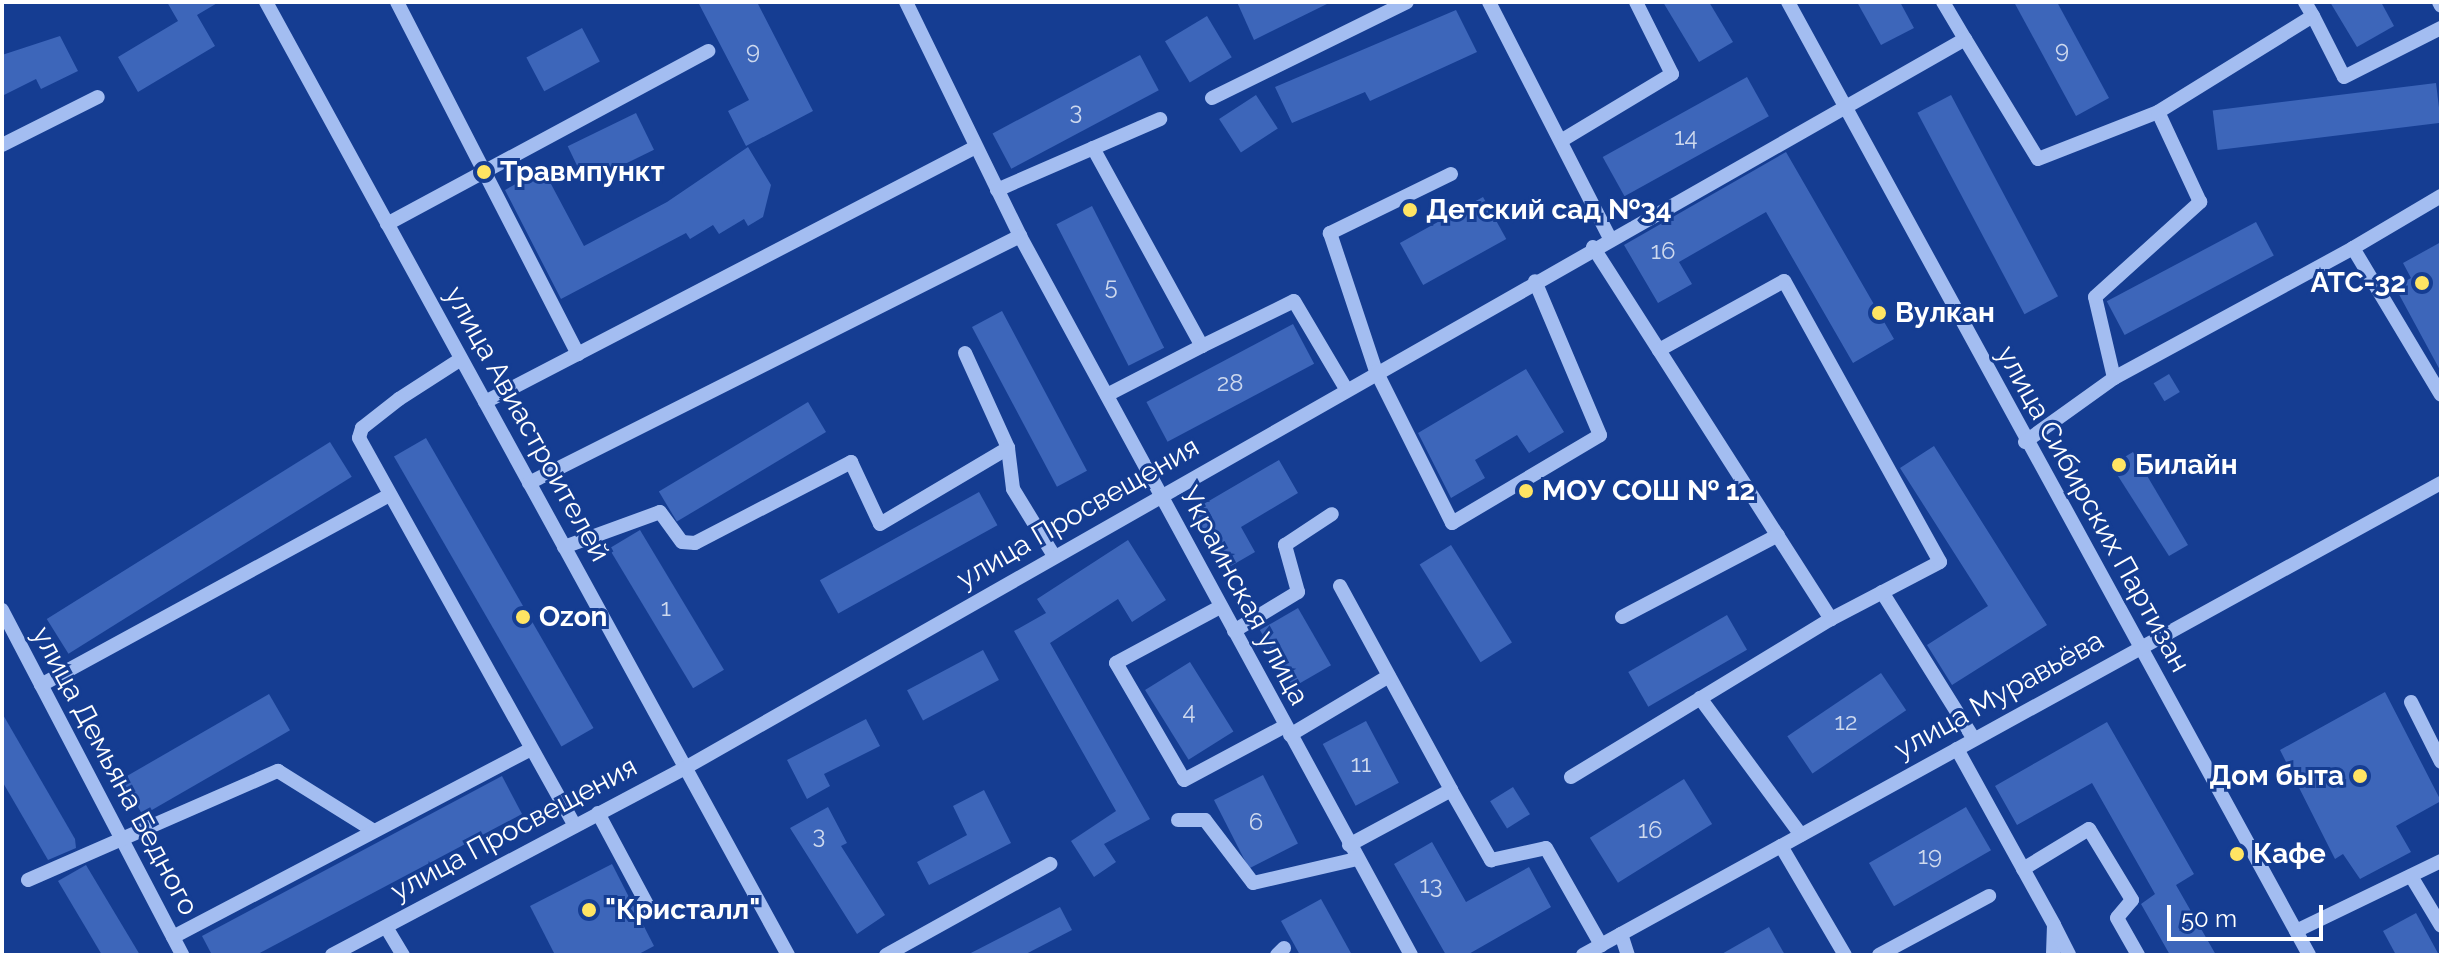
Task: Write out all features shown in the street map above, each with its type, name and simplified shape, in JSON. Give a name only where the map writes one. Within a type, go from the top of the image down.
[{"type":"street","name":"улица Авиастроителей","points":[[266,2],[788,955]]},
{"type":"street","points":[[397,2],[578,354]]},
{"type":"street","name":"Украинская улица","points":[[906,2],[1020,236],[1411,955]]},
{"type":"street","points":[[1212,98],[1407,2]]},
{"type":"street","points":[[1489,2],[1564,139],[1610,238]]},
{"type":"street","points":[[1564,139],[1672,74],[1636,2]]},
{"type":"street","name":"улица Сибирских Партизан","points":[[1788,2],[2025,442],[2309,955]]},
{"type":"street","points":[[1943,2],[2038,159],[2158,112],[2313,16]]},
{"type":"street","points":[[2305,2],[2344,77],[2441,28]]},
{"type":"street","name":"улица Просвещения","points":[[332,955],[685,768],[1593,247],[1848,109],[1965,39]]},
{"type":"street","points":[[387,224],[708,51]]},
{"type":"street","points":[[2,145],[98,97]]},
{"type":"street","points":[[2114,378],[2095,297],[2200,202],[2158,112]]},
{"type":"street","points":[[997,190],[1160,119]]},
{"type":"street","points":[[485,402],[976,147]]},
{"type":"street","points":[[1093,148],[1202,346]]},
{"type":"street","points":[[1451,174],[1330,233],[1376,371],[1452,523],[1600,435],[1535,281]]},
{"type":"street","points":[[2025,442],[2114,378],[2353,248],[2441,196]]},
{"type":"street","points":[[529,483],[1020,236]]},
{"type":"street","points":[[1593,247],[1831,619]]},
{"type":"street","points":[[2353,248],[2441,395]]},
{"type":"street","points":[[1571,777],[1831,619],[1940,562],[1784,281],[1659,350]]},
{"type":"street","points":[[1107,395],[1294,301],[1346,389]]},
{"type":"street","points":[[965,353],[1008,448],[1013,489],[1054,556]]},
{"type":"street","points":[[461,359],[362,428],[363,450],[575,826]]},
{"type":"street","points":[[564,547],[660,512],[682,542],[695,543],[851,462],[880,524],[1008,448]]},
{"type":"street","name":"улица Муравьёва","points":[[1583,955],[2441,483]]},
{"type":"street","points":[[41,685],[387,496]]},
{"type":"street","points":[[1234,631],[1298,592],[1285,545],[1332,514]]},
{"type":"street","points":[[1622,617],[1778,535]]},
{"type":"street","points":[[1340,586],[1491,860],[1546,848],[1601,945]]},
{"type":"street","points":[[1882,592],[1974,739]]},
{"type":"street","points":[[1220,607],[1116,663],[1184,780],[1287,731],[1389,676]]},
{"type":"street","name":"улица Демьяна Бедного","points":[[2,610],[182,955]]},
{"type":"street","points":[[1700,698],[1801,835]]},
{"type":"street","points":[[2411,702],[2441,762]]},
{"type":"street","points":[[173,937],[531,749]]},
{"type":"street","points":[[1957,749],[2069,955]]},
{"type":"street","points":[[28,880],[278,771],[374,831]]},
{"type":"street","points":[[1178,820],[1205,820],[1253,883],[1353,852],[1451,790]]},
{"type":"street","points":[[598,813],[650,910]]},
{"type":"street","points":[[2023,869],[2089,829],[2132,900],[2117,918],[2138,955]]},
{"type":"street","points":[[1781,846],[1845,955]]},
{"type":"street","points":[[2296,931],[2441,861]]},
{"type":"street","points":[[886,955],[1050,864]]},
{"type":"street","points":[[2411,876],[2441,926]]},
{"type":"street","points":[[1879,955],[1989,896]]},
{"type":"street","points":[[2053,955],[2054,925]]},
{"type":"street","points":[[386,927],[403,955]]},
{"type":"street","points":[[1621,934],[1628,955]]},
{"type":"building","points":[[167,2],[219,2],[197,15],[215,46],[138,92],[118,57],[178,21]]},
{"type":"building","points":[[698,2],[757,2],[813,111],[746,146],[728,111],[749,100]]},
{"type":"building","points":[[1237,2],[1331,2],[1254,40]]},
{"type":"building","points":[[1663,2],[1709,2],[1733,42],[1699,62]]},
{"type":"building","points":[[1857,2],[1900,2],[1914,28],[1881,45]]},
{"type":"building","points":[[2014,2],[2057,2],[2109,98],[2076,116]]},
{"type":"building","points":[[2330,2],[2381,2],[2394,26],[2357,47]]},
{"type":"building","points":[[1456,10],[1477,52],[1370,101],[1365,92],[1292,123],[1275,87]]},
{"type":"building","points":[[1207,16],[1232,57],[1190,82],[1165,41]]},
{"type":"building","points":[[582,28],[600,62],[544,91],[526,58]]},
{"type":"building","points":[[60,36],[78,71],[41,89],[36,79],[2,96],[2,55]]},
{"type":"building","points":[[1140,55],[1159,90],[1011,169],[993,133]]},
{"type":"building","points":[[1747,77],[1769,116],[1625,196],[1603,157]]},
{"type":"building","points":[[2436,83],[2441,123],[2218,150],[2213,110]]},
{"type":"building","points":[[1256,95],[1278,129],[1241,153],[1219,119]]},
{"type":"building","points":[[1951,95],[2058,296],[2024,314],[1917,113]]},
{"type":"building","points":[[636,113],[654,150],[586,183],[568,146]]},
{"type":"building","points":[[748,147],[771,185],[763,217],[748,226],[744,219],[719,234],[713,225],[690,239],[686,233],[561,299],[505,190],[543,169],[584,246],[667,202]]},
{"type":"building","points":[[1786,152],[1894,339],[1853,363],[1766,212],[1679,262],[1692,284],[1658,303],[1624,245]]},
{"type":"building","name":"Детский сад №34","points":[[1483,197],[1506,239],[1423,285],[1400,243]]},
{"type":"building","points":[[1092,206],[1164,348],[1129,366],[1056,224]]},
{"type":"building","points":[[2256,222],[2274,256],[2125,335],[2107,301]]},
{"type":"building","name":"АТС-32","points":[[2441,242],[2441,372],[2395,287],[2411,278],[2403,263]]},
{"type":"building","points":[[1002,311],[1087,471],[1057,487],[972,327]]},
{"type":"building","points":[[1293,324],[1314,364],[1168,442],[1146,402]]},
{"type":"building","name":"МОУ СОШ № 12","points":[[1526,369],[1564,432],[1529,453],[1517,435],[1475,460],[1485,478],[1451,498],[1418,433]]},
{"type":"building","points":[[2169,374],[2180,392],[2164,401],[2154,383]]},
{"type":"building","points":[[808,402],[826,432],[677,522],[659,492]]},
{"type":"building","points":[[426,438],[594,728],[561,747],[394,456]]},
{"type":"building","points":[[330,442],[352,477],[68,654],[47,619]]},
{"type":"building","points":[[1934,446],[2047,625],[1952,685],[1927,645],[1988,606],[1900,468]]},
{"type":"building","points":[[2133,452],[2188,545],[2169,556],[2111,465]]},
{"type":"building","points":[[1279,460],[1298,493],[1241,527],[1255,552],[1224,570],[1190,512]]},
{"type":"building","points":[[979,492],[997,525],[838,613],[820,580]]},
{"type":"building","points":[[640,530],[724,670],[693,688],[609,549]]},
{"type":"building","points":[[1128,540],[1166,600],[1132,622],[1118,599],[1050,643],[1150,819],[1104,844],[1116,862],[1094,877],[1071,841],[1116,811],[1014,631],[1046,613],[1037,599]]},
{"type":"building","points":[[1451,545],[1512,643],[1481,662],[1420,565]]},
{"type":"building","points":[[1298,608],[1331,665],[1293,687],[1260,630]]},
{"type":"building","points":[[1727,615],[1747,650],[1648,707],[1628,672]]},
{"type":"building","points":[[983,650],[999,680],[923,720],[907,690]]},
{"type":"building","points":[[1190,662],[1233,732],[1189,760],[1145,690]]},
{"type":"building","points":[[1881,673],[1906,710],[1812,773],[1787,736]]},
{"type":"building","name":"Дом быта","points":[[2385,692],[2441,801],[2396,826],[2411,852],[2360,879],[2343,854],[2335,859],[2280,750]]},
{"type":"building","points":[[269,694],[290,730],[143,815],[122,779]]},
{"type":"building","points":[[2,713],[75,839],[76,848],[48,860],[2,781]]},
{"type":"building","points":[[866,719],[880,746],[824,774],[830,786],[807,799],[787,760]]},
{"type":"building","points":[[1366,721],[1399,783],[1356,806],[1323,744]]},
{"type":"building","points":[[2107,722],[2194,874],[2176,885],[2216,955],[2170,955],[2141,904],[2155,894],[2092,783],[2017,825],[1995,786]]},
{"type":"building","points":[[1263,775],[1298,844],[1249,869],[1214,800]]},
{"type":"building","points":[[502,776],[522,814],[256,955],[212,955],[202,936]]},
{"type":"building","points":[[1684,779],[1712,824],[1618,883],[1590,838]]},
{"type":"building","points":[[1513,787],[1530,814],[1507,828],[1490,801]]},
{"type":"building","points":[[984,790],[1011,843],[929,885],[917,862],[967,835],[953,806]]},
{"type":"building","points":[[828,807],[847,843],[841,846],[885,915],[857,934],[790,828]]},
{"type":"building","points":[[1966,807],[1991,850],[1894,906],[1869,863]]},
{"type":"building","points":[[1432,842],[1466,902],[1529,867],[1551,907],[1467,955],[1446,955],[1394,864]]},
{"type":"building","name":"\"Кристалл\"","points":[[612,864],[654,946],[637,955],[555,955],[530,906]]},
{"type":"building","points":[[86,865],[140,955],[102,955],[58,881]]},
{"type":"building","points":[[1321,899],[1352,955],[1300,955],[1281,921]]},
{"type":"building","points":[[1060,907],[1072,930],[1024,955],[967,955]]},
{"type":"building","points":[[2416,913],[2439,955],[2396,955],[2383,931]]},
{"type":"building","points":[[1769,927],[1785,955],[1720,955]]},
{"type":"place","name":"Травмпункт","points":[[484,172]]},
{"type":"place","name":"Детский сад №34","points":[[1410,210]]},
{"type":"place","name":"АТС-32","points":[[2422,283]]},
{"type":"place","name":"Вулкан","points":[[1879,313]]},
{"type":"place","name":"Билайн","points":[[2119,465]]},
{"type":"place","name":"МОУ СОШ № 12","points":[[1526,491]]},
{"type":"place","name":"Ozon","points":[[523,617]]},
{"type":"place","name":"Дом быта","points":[[2360,776]]},
{"type":"place","name":"Кафе","points":[[2237,854]]},
{"type":"place","name":"\"Кристалл\"","points":[[589,910]]}]
